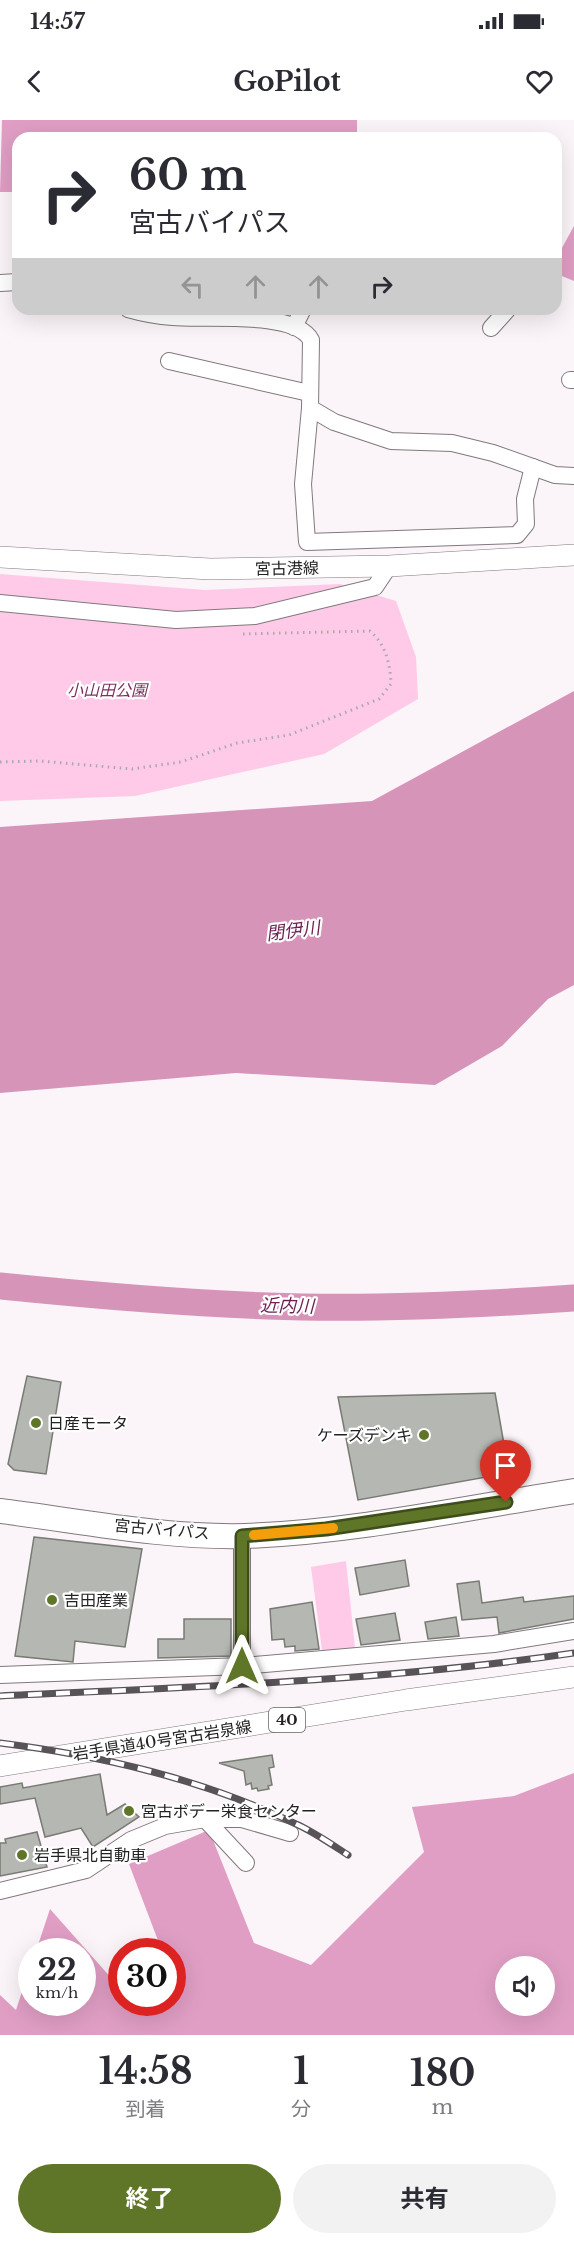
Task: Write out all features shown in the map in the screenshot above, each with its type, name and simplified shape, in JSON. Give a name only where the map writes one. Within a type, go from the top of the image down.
[{"type":"highway","name":"宮古バイパス","points":[[0,1511],[175,1533],[242,1536],[326,1529],[574,1491]]},
{"type":"main road","name":"宮古港線","points":[[0,557],[210,569],[389,566],[574,555]]},
{"type":"main road","name":"岩手県道40号宮古岩泉線","points":[[0,1767],[406,1700],[574,1677]]},
{"type":"street","points":[[162,315],[232,318],[294,327],[306,332],[310,340],[310,400],[303,484],[307,542],[517,535],[526,524],[525,499],[533,467]]},
{"type":"street","points":[[294,327],[300,315]]},
{"type":"street","points":[[491,328],[502,315]]},
{"type":"street","points":[[169,361],[310,400],[334,422],[391,441],[452,443],[493,453],[555,475],[574,476]]},
{"type":"street","points":[[0,603],[176,620],[255,616],[375,587],[389,566]]},
{"type":"street","points":[[242,1536],[242,1666]]},
{"type":"street","points":[[0,1675],[242,1666],[494,1644],[574,1631]]},
{"type":"street","points":[[0,1891],[86,1870],[131,1840],[165,1826],[205,1820],[242,1819],[290,1833]]},
{"type":"street","points":[[205,1820],[246,1863]]},
{"type":"path","points":[[0,762],[40,761],[132,769],[181,762],[237,743],[289,735],[379,699],[391,684],[390,663],[380,639],[369,631],[265,635],[231,633]]},
{"type":"green space","name":"小山田公園","points":[[0,574],[205,590],[340,584],[396,601],[416,657],[418,699],[324,754],[135,796],[0,801]]},
{"type":"green space","points":[[346,1561],[355,1648],[322,1650],[311,1567]]},
{"type":"shaded area","points":[[2,120],[357,120],[357,132],[12,132],[12,192],[0,192]]},
{"type":"shaded area","points":[[574,226],[574,281],[562,276],[562,248]]},
{"type":"shaded area","points":[[574,1773],[574,2035],[0,2035],[0,1995],[16,2010],[18,2004],[18,2016],[96,2016],[96,1961],[108,1974],[108,2016],[186,2016],[186,1938],[157,1938],[129,1864],[209,1830],[254,1943],[311,1965],[424,1852],[412,1807],[514,1796]]},
{"type":"shaded area","points":[[50,1909],[76,1938],[40,1938]]},
{"type":"water","name":"閉伊川","points":[[574,691],[574,985],[548,999],[502,1046],[435,1085],[236,1073],[0,1093],[0,827],[372,801]]},
{"type":"building","name":"日産モータ","points":[[27,1376],[61,1382],[46,1474],[14,1470],[8,1464]]},
{"type":"building","name":"ケーズデンキ","points":[[495,1393],[509,1473],[358,1500],[338,1397]]},
{"type":"building","points":[[34,1537],[142,1549],[125,1647],[75,1641],[73,1662],[15,1656]]},
{"type":"building","points":[[405,1560],[409,1586],[360,1595],[355,1568]]},
{"type":"building","points":[[479,1581],[482,1603],[523,1597],[524,1602],[574,1596],[574,1619],[499,1633],[497,1617],[462,1620],[457,1584]]},
{"type":"building","points":[[312,1602],[319,1649],[295,1651],[295,1646],[285,1647],[284,1639],[272,1640],[270,1609]]},
{"type":"building","points":[[395,1613],[400,1640],[361,1645],[356,1619]]},
{"type":"building","points":[[456,1617],[459,1636],[428,1639],[425,1622]]},
{"type":"building","points":[[184,1619],[231,1619],[231,1656],[158,1658],[158,1639],[184,1639]]},
{"type":"building","points":[[272,1755],[274,1767],[269,1768],[272,1785],[268,1786],[269,1789],[258,1791],[257,1788],[252,1789],[251,1783],[246,1785],[244,1771],[219,1763]]},
{"type":"building","points":[[100,1774],[107,1815],[125,1804],[139,1817],[93,1847],[81,1828],[45,1837],[35,1798],[0,1804],[0,1787],[22,1783],[23,1788]]},
{"type":"building","name":"岩手県北自動車","points":[[37,1832],[47,1867],[0,1876],[0,1843],[6,1843],[5,1839]]},
{"type":"waterway","name":"近内川","points":[[0,1286],[168,1301],[306,1307],[421,1306],[574,1298]]},
{"type":"railway","points":[[0,1696],[360,1677],[503,1663],[574,1653]]},
{"type":"railway","points":[[0,1743],[114,1762],[188,1782],[261,1808],[316,1834],[348,1855]]},
{"type":"slow traffic","points":[[254,1535],[333,1528]]},
{"type":"place","name":"日産モータ","points":[[36,1423]]},
{"type":"place","name":"ケーズデンキ","points":[[424,1435]]},
{"type":"place","name":"吉田産業","points":[[52,1600]]},
{"type":"place","name":"宮古ボデー栄食センター","points":[[129,1811]]},
{"type":"place","name":"岩手県北自動車","points":[[22,1855]]},
{"type":"route","points":[[242,1666],[242,1536],[326,1529],[506,1502]]}]
